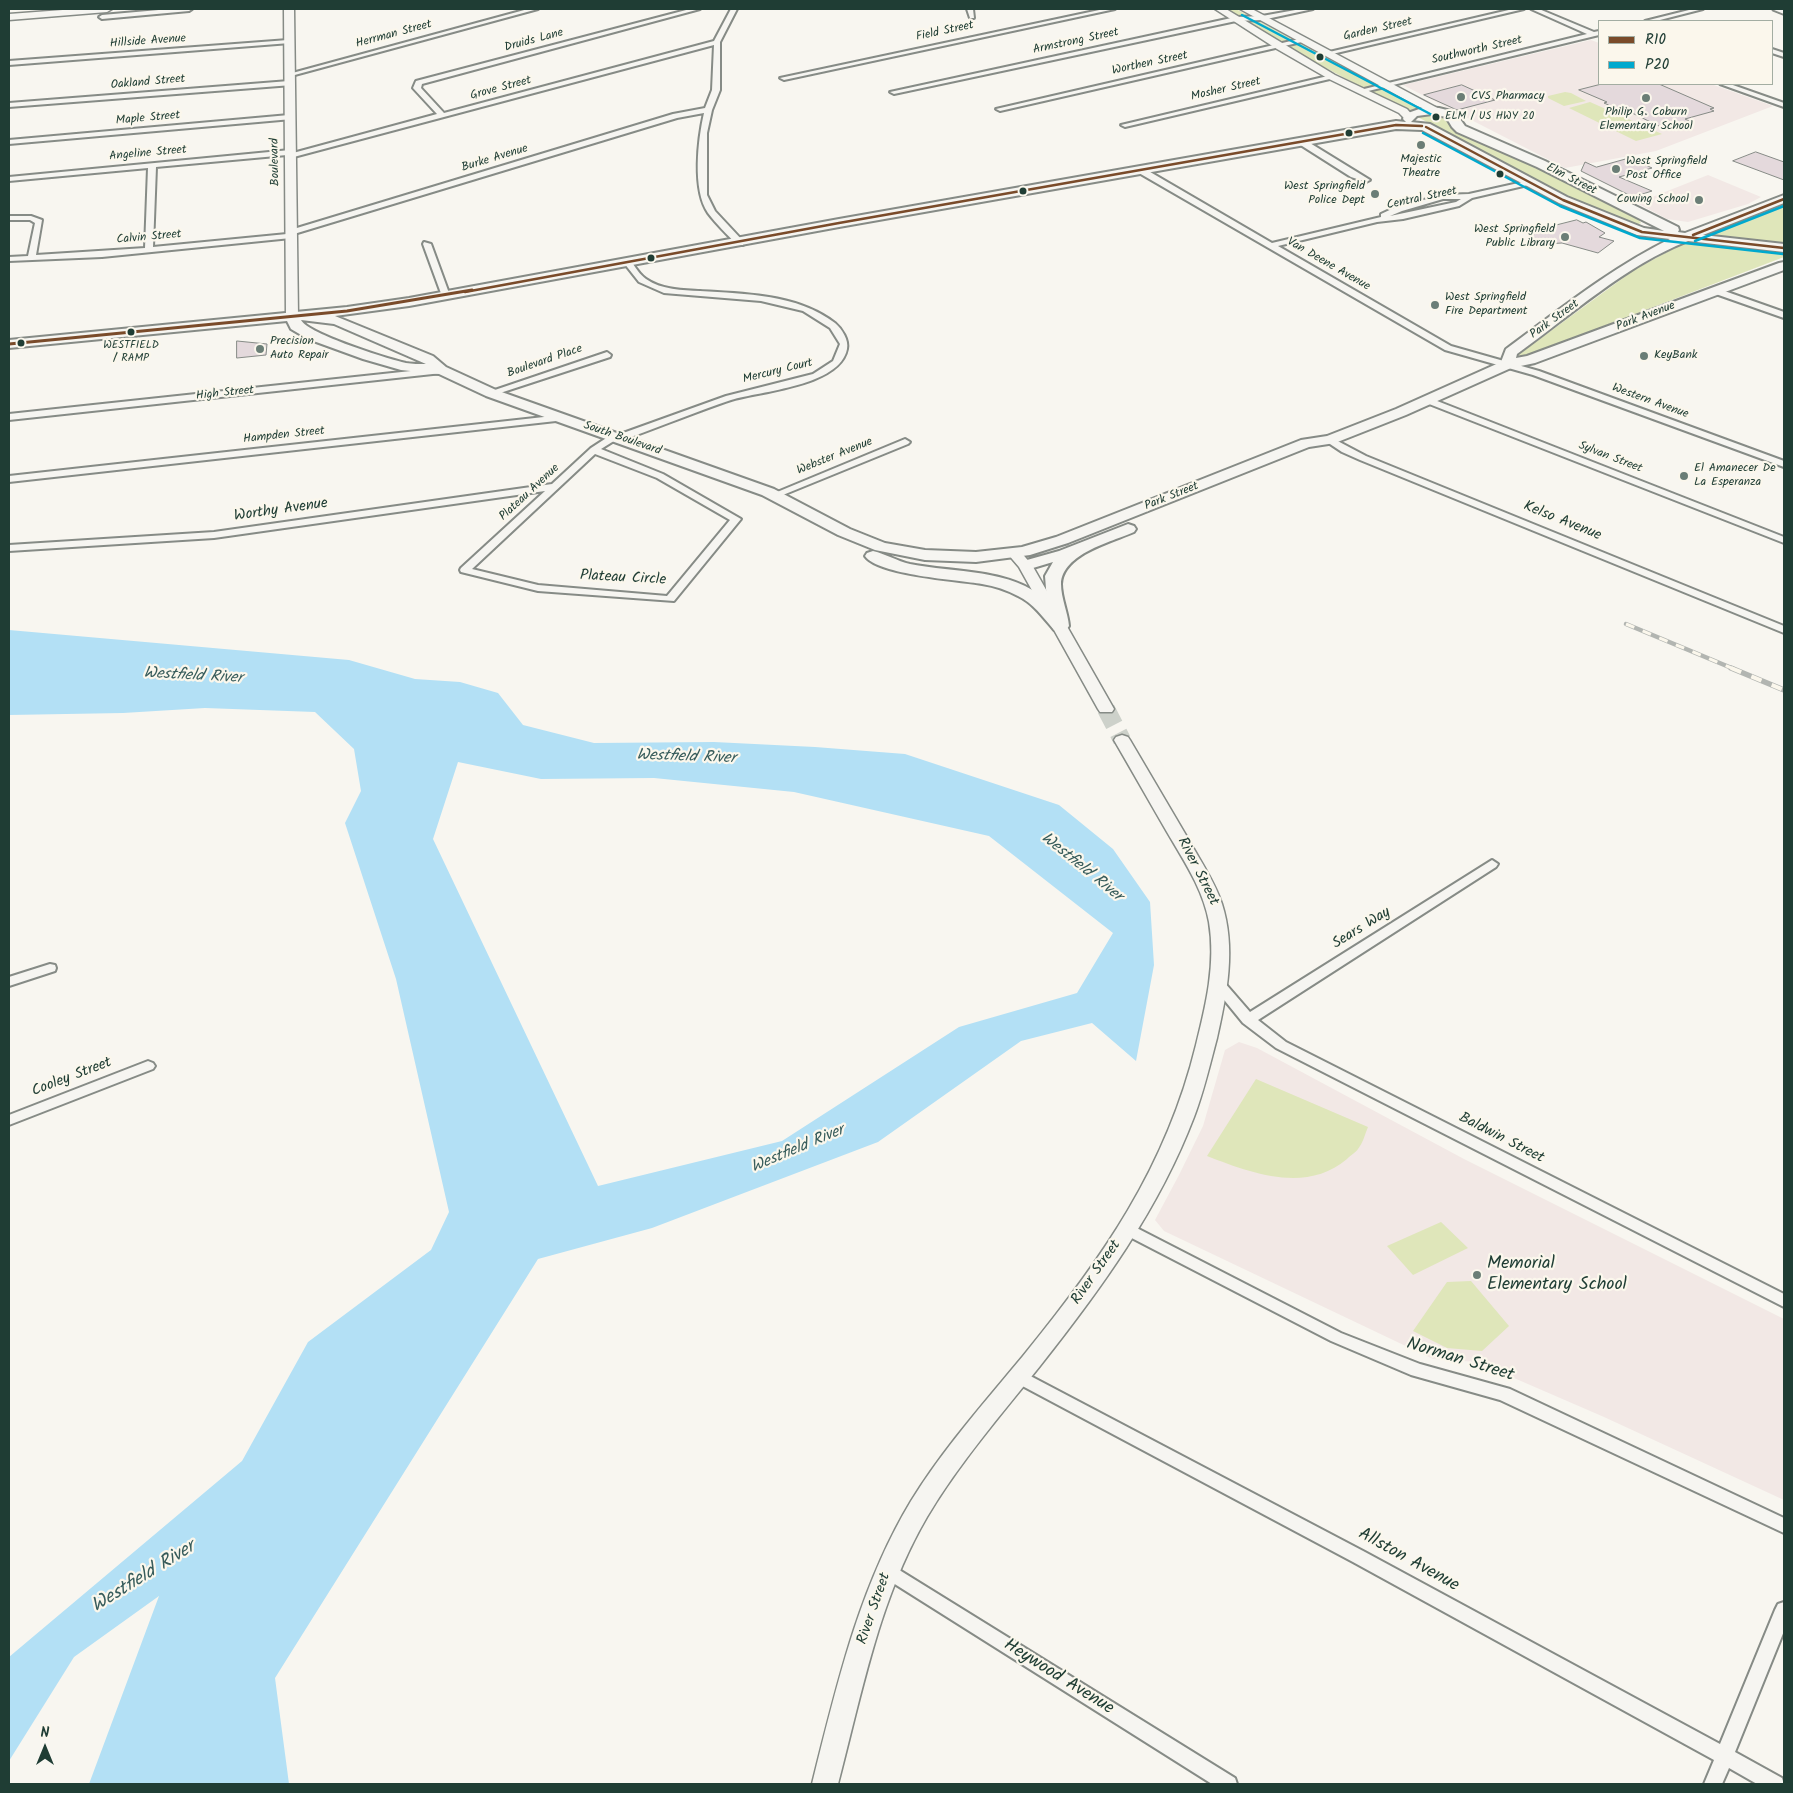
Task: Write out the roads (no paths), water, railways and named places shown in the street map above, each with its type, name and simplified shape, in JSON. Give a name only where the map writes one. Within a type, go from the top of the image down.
[{"type":"main road","name":"Boulevard","points":[[289,9],[292,316]]},
{"type":"main road","points":[[1220,9],[1332,77],[1403,111],[1409,118]]},
{"type":"main road","points":[[1245,9],[1421,104],[1438,111]]},
{"type":"main road","points":[[9,17],[105,13]]},
{"type":"main road","points":[[1396,125],[1417,111],[1438,111]]},
{"type":"main road","name":"Elm Street","points":[[1438,111],[1451,115],[1462,129],[1558,172],[1654,222],[1689,237]]},
{"type":"main road","name":"Elm Street","points":[[1409,118],[1562,200],[1642,232],[1784,248]]},
{"type":"main road","points":[[9,344],[382,306],[1396,125],[1444,127],[1455,122]]},
{"type":"main road","name":"Park Street","points":[[1019,559],[1034,550],[1075,536],[1306,443],[1330,440],[1427,400],[1507,364],[1510,352],[1622,271],[1658,250],[1784,199]]},
{"type":"main road","points":[[1562,200],[1658,250]]},
{"type":"main road","points":[[1632,228],[1654,222]]},
{"type":"main road","name":"Park Avenue","points":[[1507,364],[1530,360],[1784,266]]},
{"type":"main road","points":[[361,331],[360,321],[364,315],[382,306]]},
{"type":"main road","name":"South Boulevard","points":[[440,370],[406,367],[313,336],[296,326],[292,316],[323,318],[361,331],[428,359],[440,370],[491,393],[774,495],[862,540],[899,551],[956,558],[1019,559]]},
{"type":"main road","name":"Park Street","points":[[1019,559],[1065,554],[1317,451],[1330,440]]},
{"type":"main road","name":"South Boulevard","points":[[802,510],[842,539],[873,556],[946,569],[986,569],[1019,559]]},
{"type":"main road","points":[[1060,626],[1052,589],[1058,567],[1065,560],[1096,542]]},
{"type":"main road","points":[[873,556],[889,563],[910,568],[1018,589],[1036,600],[1060,626]]},
{"type":"main road","points":[[1019,559],[1060,626],[1106,709]]},
{"type":"main road","name":"River Street","points":[[825,1784],[869,1621],[888,1571],[908,1528],[959,1452],[1080,1298],[1128,1229],[1155,1183],[1182,1125],[1204,1052],[1218,985],[1220,922],[1215,904],[1192,857],[1122,740]]},
{"type":"street","points":[[105,13],[189,9]]},
{"type":"street","name":"Herrman Street","points":[[289,79],[535,9]]},
{"type":"street","name":"Druids Lane","points":[[443,116],[417,88],[420,84],[697,9]]},
{"type":"street","points":[[734,9],[717,42],[716,90],[708,110],[703,133],[703,195],[711,212],[740,243]]},
{"type":"street","points":[[970,9],[972,17]]},
{"type":"street","name":"Field Street","points":[[784,78],[1112,9]]},
{"type":"street","name":"Armstrong Street","points":[[894,92],[1236,18],[1262,18],[1310,9]]},
{"type":"street","name":"Garden Street","points":[[1328,53],[1521,9]]},
{"type":"street","points":[[1534,9],[1597,35]]},
{"type":"street","points":[[1652,20],[1700,9]]},
{"type":"street","points":[[1776,9],[1784,12]]},
{"type":"street","points":[[1673,15],[1686,20]]},
{"type":"street","name":"Southworth Street","points":[[1360,91],[1597,35]]},
{"type":"street","name":"Worthen Street","points":[[1000,109],[1280,47],[1304,40]]},
{"type":"street","name":"Hillside Avenue","points":[[9,64],[288,42]]},
{"type":"street","name":"Grove Street","points":[[290,154],[443,116],[717,42]]},
{"type":"street","name":"Mosher Street","points":[[1125,125],[1332,77]]},
{"type":"street","name":"Oakland Street","points":[[9,105],[289,79]]},
{"type":"street","points":[[1727,85],[1784,105]]},
{"type":"street","name":"Burke Avenue","points":[[291,235],[676,116],[708,110]]},
{"type":"street","name":"Maple Street","points":[[9,142],[289,117]]},
{"type":"street","points":[[1302,142],[1354,175],[1366,180]]},
{"type":"street","name":"Angeline Street","points":[[9,179],[290,154]]},
{"type":"street","points":[[149,251],[152,165]]},
{"type":"street","name":"Van Deene Avenue","points":[[1142,171],[1448,348],[1507,364]]},
{"type":"street","name":"Central Street","points":[[1270,246],[1377,220],[1404,217],[1453,205],[1464,202],[1469,196],[1529,182]]},
{"type":"street","points":[[9,218],[31,218],[39,222],[32,257]]},
{"type":"street","name":"Calvin Street","points":[[9,259],[149,251],[291,235]]},
{"type":"street","points":[[427,244],[446,296]]},
{"type":"street","name":"Mercury Court","points":[[614,436],[628,435],[729,398],[812,378],[834,365],[841,357],[844,348],[843,340],[836,329],[824,318],[806,309],[762,298],[667,291],[642,280],[628,263]]},
{"type":"street","points":[[1716,291],[1784,315]]},
{"type":"street","name":"Boulevard Place","points":[[491,393],[606,355]]},
{"type":"street","name":"Western Avenue","points":[[1507,364],[1784,464]]},
{"type":"street","name":"High Street","points":[[9,417],[440,370]]},
{"type":"street","name":"Sylvan Street","points":[[1427,400],[1784,540]]},
{"type":"street","name":"Hampden Street","points":[[9,479],[562,418]]},
{"type":"street","name":"Plateau Avenue","points":[[466,570],[594,450],[614,436]]},
{"type":"street","name":"Kelso Avenue","points":[[1330,440],[1345,450],[1363,458],[1784,630]]},
{"type":"street","name":"Webster Avenue","points":[[774,495],[905,442]]},
{"type":"street","name":"Plateau Circle","points":[[466,570],[538,588],[670,600],[736,519],[660,476],[594,450]]},
{"type":"street","name":"Worthy Avenue","points":[[9,548],[214,535],[556,486]]},
{"type":"street","name":"Sears Way","points":[[1248,1020],[1492,864]]},
{"type":"street","points":[[9,982],[50,968]]},
{"type":"street","name":"Baldwin Street","points":[[1218,985],[1248,1020],[1267,1037],[1281,1045],[1784,1301]]},
{"type":"street","name":"Cooley Street","points":[[9,1120],[148,1066]]},
{"type":"street","name":"Norman Street","points":[[1128,1229],[1336,1337],[1403,1365],[1488,1388],[1512,1398],[1784,1526]]},
{"type":"street","name":"Allston Avenue","points":[[1019,1376],[1359,1556],[1776,1784]]},
{"type":"street","name":"Heywood Avenue","points":[[888,1571],[1228,1784]]},
{"type":"street","points":[[1713,1784],[1784,1610]]},
{"type":"water","name":"Westfield River","points":[[9,630],[349,660],[415,679],[460,682],[498,693],[523,725],[594,743],[714,742],[905,754],[1059,805],[1113,849],[1150,902],[1154,965],[1136,1061],[1092,1023],[1021,1041],[878,1142],[652,1228],[538,1259],[275,1678],[289,1784],[89,1784],[159,1596],[74,1657],[9,1761],[9,1657],[242,1461],[308,1342],[431,1250],[449,1212],[396,979],[345,823],[361,791],[354,749],[315,712],[205,708],[123,713],[9,715]],"holes":[[[458,762],[541,779],[654,778],[794,792],[989,836],[1113,933],[1077,993],[959,1027],[782,1141],[598,1186],[433,839]]]},
{"type":"tunnel","points":[[1106,709],[1122,740]]},
{"type":"railway","points":[[1626,624],[1734,669]]},
{"type":"railway","points":[[1731,668],[1784,690]]},
{"type":"place","name":"CVS Pharmacy","points":[[1461,97]]},
{"type":"place","name":"Philip G. Coburn Elementary School","points":[[1646,98]]},
{"type":"place","name":"ELM / US HWY 20","points":[[1436,117]]},
{"type":"place","name":"Majestic Theatre","points":[[1421,145]]},
{"type":"place","name":"West Springfield Post Office","points":[[1616,169]]},
{"type":"place","name":"West Springfield Police Dept","points":[[1375,194]]},
{"type":"place","name":"Cowing School","points":[[1699,200]]},
{"type":"place","name":"West Springfield Public Library","points":[[1565,237]]},
{"type":"place","name":"West Springfield Fire Department","points":[[1435,305]]},
{"type":"place","name":"WESTFIELD / RAMP","points":[[131,332]]},
{"type":"place","name":"Precision Auto Repair","points":[[260,349]]},
{"type":"place","name":"KeyBank","points":[[1644,356]]},
{"type":"place","name":"El Amanecer De La Esperanza","points":[[1684,476]]},
{"type":"place","name":"Memorial Elementary School","points":[[1477,1275]]}]
